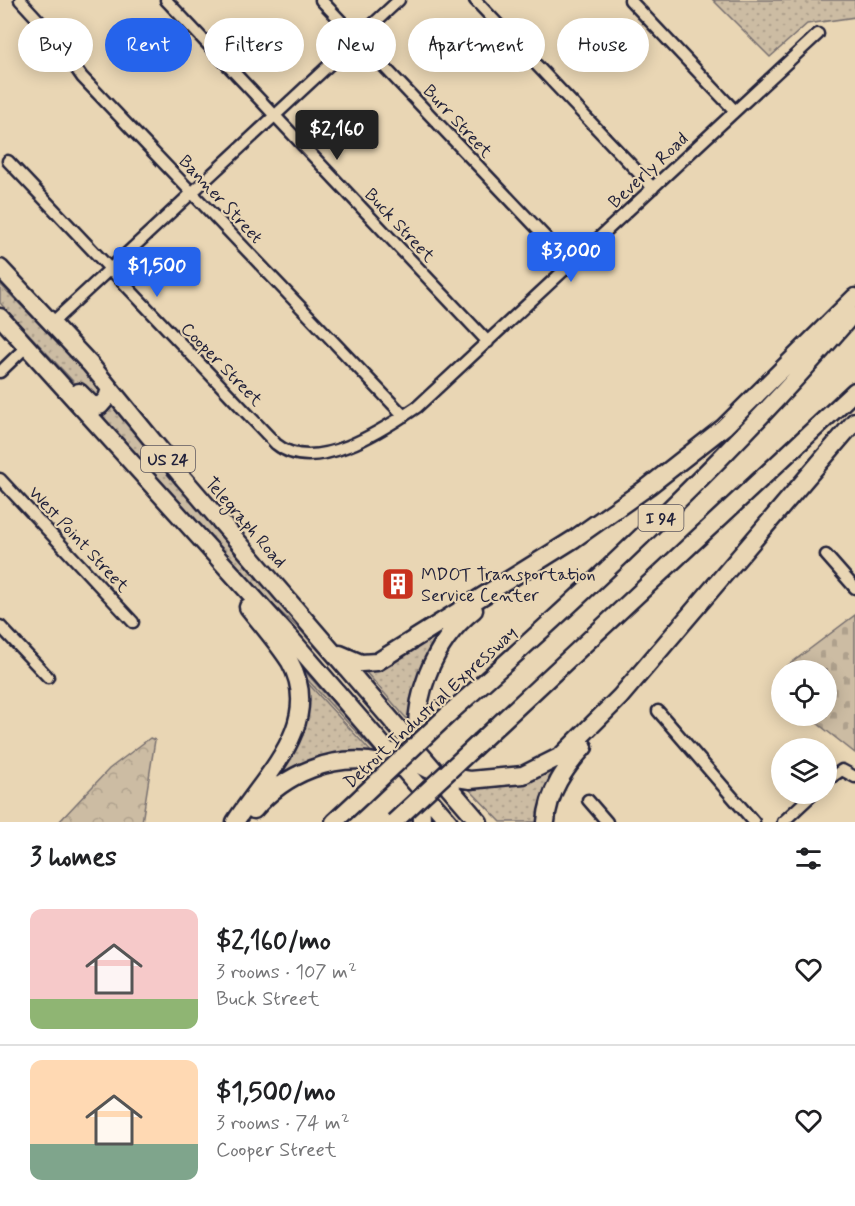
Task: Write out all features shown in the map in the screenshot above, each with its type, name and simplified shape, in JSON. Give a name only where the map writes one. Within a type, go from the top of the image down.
[{"type":"highway","name":"Telegraph Road","points":[[0,268],[80,353],[268,578],[335,651],[397,724],[420,770]]},
{"type":"highway","points":[[0,281],[59,340],[80,353]]},
{"type":"highway","points":[[335,651],[361,663],[377,662],[507,582],[649,486],[724,427],[855,297]]},
{"type":"highway","name":"Detroit Industrial Expressway","points":[[334,822],[603,573],[723,456],[801,374],[855,312]]},
{"type":"highway","points":[[0,316],[21,327],[91,404],[100,406],[105,402],[110,389]]},
{"type":"highway","name":"US 24","points":[[0,316],[293,641],[379,740],[459,798],[479,822]]},
{"type":"highway","name":"I 94","points":[[394,822],[855,391]]},
{"type":"highway","points":[[244,822],[276,788],[316,766],[353,760],[488,780],[523,775],[542,768],[579,740],[620,697],[855,421]]},
{"type":"highway","points":[[178,516],[278,646],[290,663],[297,679],[298,722],[290,746],[236,822]]},
{"type":"highway","points":[[422,822],[418,710],[426,677],[437,653],[459,624],[507,582]]},
{"type":"highway","points":[[546,822],[551,796],[561,776],[620,697]]},
{"type":"highway","name":"US 24","points":[[420,770],[445,818]]},
{"type":"street","name":"Banner Street","points":[[20,0],[54,38],[82,77],[404,416]]},
{"type":"street","name":"Buck Street","points":[[166,0],[488,342]]},
{"type":"street","name":"Burr Street","points":[[321,0],[338,18]]},
{"type":"street","points":[[379,18],[399,0]]},
{"type":"street","points":[[475,0],[653,188]]},
{"type":"street","points":[[630,0],[735,111]]},
{"type":"street","name":"Beverly Road","points":[[292,454],[303,457],[320,455],[363,439],[404,416],[425,400],[818,34]]},
{"type":"street","points":[[53,322],[321,72]]},
{"type":"street","name":"Burr Street","points":[[389,72],[571,264]]},
{"type":"street","name":"Cooper Street","points":[[8,162],[276,444],[292,454]]},
{"type":"street","points":[[0,372],[27,346]]},
{"type":"street","name":"West Point Street","points":[[0,479],[134,622]]},
{"type":"street","points":[[826,555],[855,588]]},
{"type":"street","points":[[0,626],[48,677]]},
{"type":"street","points":[[658,711],[754,822]]},
{"type":"street","points":[[837,772],[844,770],[855,777]]},
{"type":"street","points":[[588,800],[607,822]]},
{"type":"street","points":[[783,822],[802,804]]},
{"type":"green space","points":[[713,0],[855,0],[855,17],[807,24],[770,57]]},
{"type":"green space","points":[[0,284],[87,373],[100,389],[100,398],[84,393],[0,303]]},
{"type":"green space","points":[[114,406],[358,690],[355,692],[301,631],[243,577],[99,414]]},
{"type":"green space","points":[[855,615],[855,753],[821,726],[837,726],[837,660],[795,660]]},
{"type":"green space","points":[[438,631],[441,633],[413,726],[365,671],[374,670]]},
{"type":"green space","points":[[301,667],[377,752],[377,754],[304,676]]},
{"type":"green space","points":[[303,678],[375,756],[278,777],[275,774]]},
{"type":"green space","points":[[150,738],[155,740],[142,822],[59,822],[109,769]]},
{"type":"green space","points":[[557,765],[560,769],[542,822],[501,822],[465,785]]},
{"type":"place","name":"MDOT Transportation Service Center","points":[[398,584]]}]
